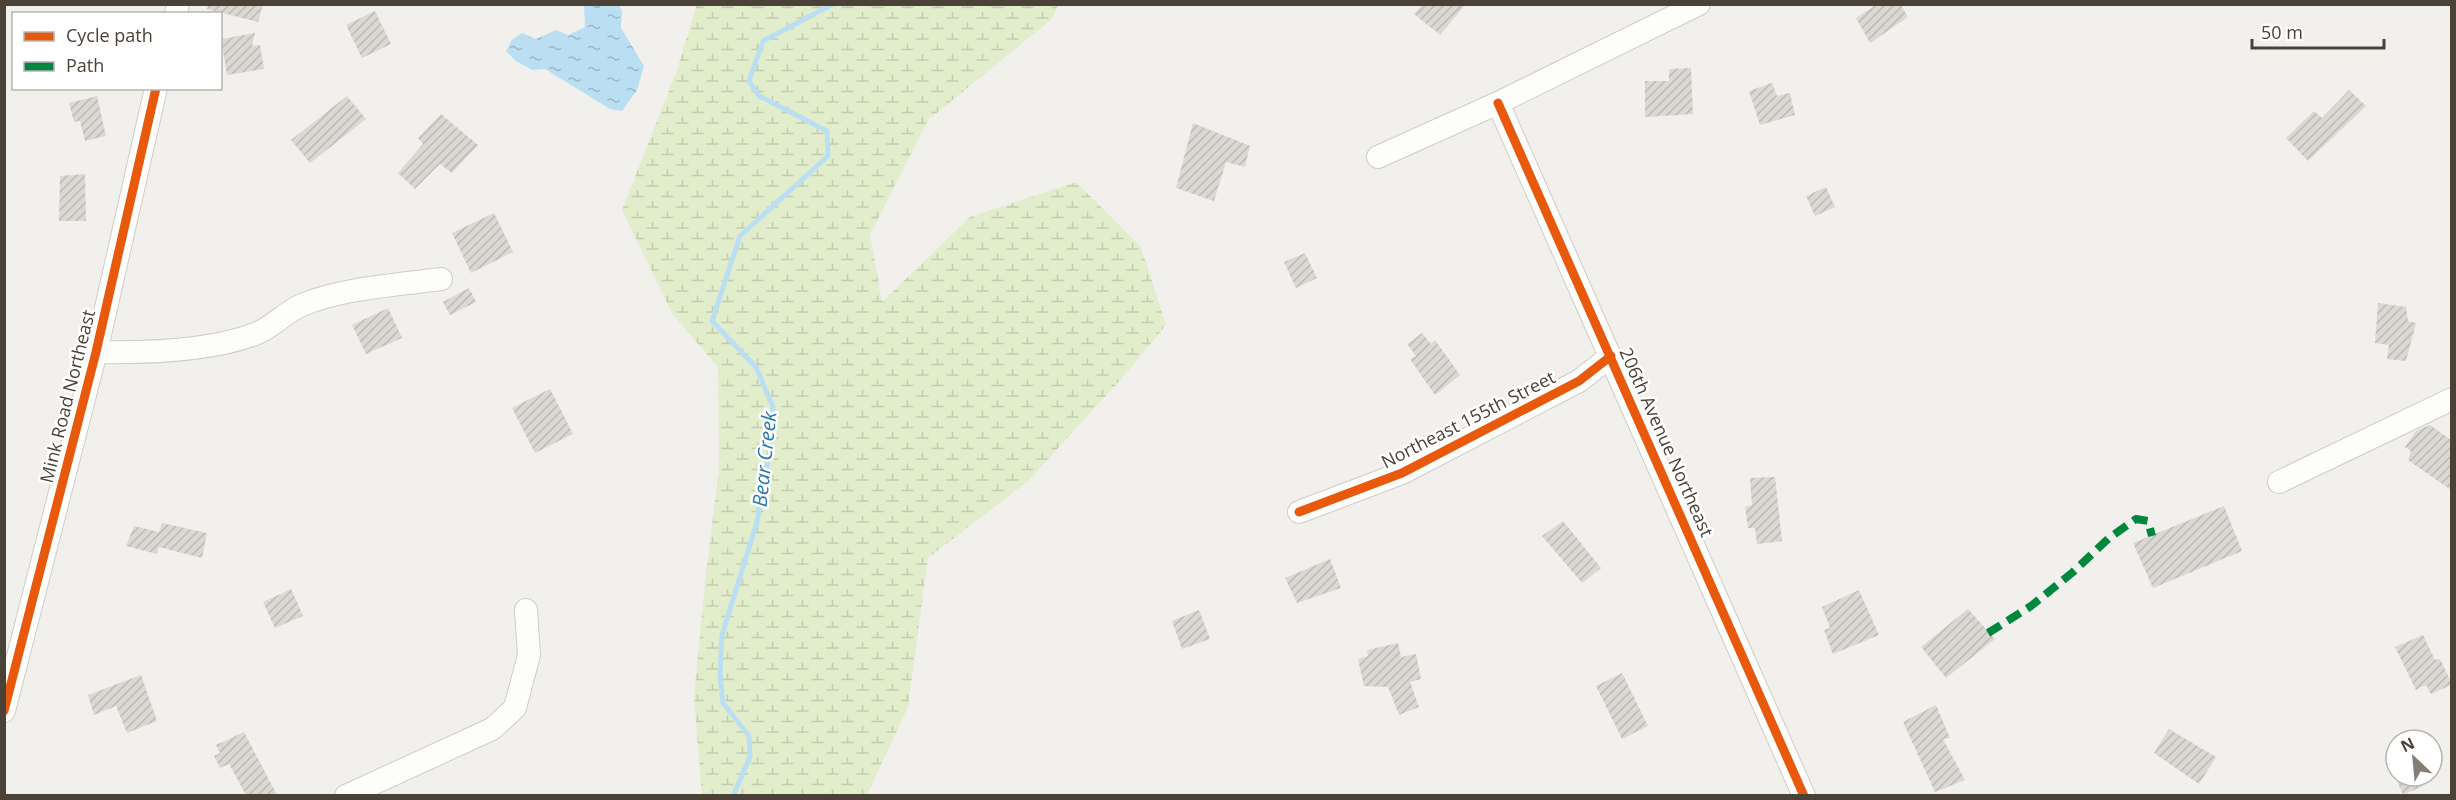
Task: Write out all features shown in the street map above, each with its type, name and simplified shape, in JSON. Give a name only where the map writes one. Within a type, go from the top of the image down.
[{"type":"street","points":[[1378,158],[1498,103],[1699,4]]},
{"type":"street","name":"Mink Road Northeast","points":[[4,711],[96,352],[156,90]]},
{"type":"street","name":"206th Avenue Northeast","points":[[1498,103],[1804,795]]},
{"type":"street","points":[[96,352],[149,353],[219,343],[257,334],[301,305],[351,291],[441,279]]},
{"type":"street","name":"Northeast 155th Street","points":[[1299,512],[1402,474],[1580,381],[1611,356]]},
{"type":"street","points":[[2278,482],[2451,399]]},
{"type":"street","points":[[346,795],[492,729],[515,708],[529,656],[526,610]]},
{"type":"green space","points":[[697,4],[1058,5],[1052,19],[928,120],[870,235],[882,302],[970,217],[1076,182],[1141,247],[1166,325],[1123,377],[1028,481],[928,558],[908,707],[867,795],[702,795],[694,696],[719,469],[718,367],[673,315],[622,210],[676,73]]},
{"type":"water","points":[[584,5],[619,5],[622,11],[621,28],[644,66],[637,90],[622,111],[610,109],[545,69],[532,70],[516,61],[506,51],[512,40],[522,33],[536,39],[556,30],[568,35],[585,27]]},
{"type":"building","points":[[208,4],[263,4],[258,22],[207,9]]},
{"type":"building","points":[[1423,4],[1466,4],[1440,35],[1414,14]]},
{"type":"building","points":[[1877,4],[1900,4],[1908,17],[1870,43],[1856,18]]},
{"type":"building","points":[[375,11],[391,44],[362,58],[346,25]]},
{"type":"building","points":[[255,33],[252,46],[260,45],[264,69],[227,75],[222,39]]},
{"type":"building","points":[[1691,68],[1693,114],[1645,117],[1645,81],[1669,81],[1669,69]]},
{"type":"building","points":[[1772,83],[1777,96],[1790,93],[1795,115],[1760,125],[1749,91]]},
{"type":"building","points":[[2349,90],[2366,106],[2308,161],[2286,138],[2314,111],[2322,118]]},
{"type":"building","points":[[97,96],[106,136],[85,141],[80,121],[74,122],[69,103]]},
{"type":"building","points":[[347,96],[366,119],[310,163],[291,140]]},
{"type":"building","points":[[441,114],[478,145],[452,173],[440,164],[415,189],[398,173],[423,144],[418,138]]},
{"type":"building","points":[[1193,123],[1250,146],[1245,167],[1226,162],[1214,201],[1176,188]]},
{"type":"building","points":[[85,174],[86,221],[59,221],[60,176]]},
{"type":"building","points":[[1826,187],[1835,207],[1815,216],[1806,196]]},
{"type":"building","points":[[494,213],[513,252],[471,273],[452,233]]},
{"type":"building","points":[[1305,253],[1317,278],[1296,288],[1284,262]]},
{"type":"building","points":[[469,288],[476,302],[450,315],[443,302]]},
{"type":"building","points":[[2378,303],[2406,307],[2408,321],[2416,323],[2406,361],[2387,359],[2389,345],[2375,343]]},
{"type":"building","points":[[388,308],[402,338],[366,354],[352,325]]},
{"type":"building","points":[[1422,333],[1431,344],[1435,340],[1460,375],[1435,395],[1410,359],[1416,356],[1407,344]]},
{"type":"building","points":[[550,389],[573,434],[535,453],[512,408]]},
{"type":"building","points":[[2430,425],[2451,440],[2451,490],[2408,460],[2411,451],[2405,447],[2416,431]]},
{"type":"building","points":[[1775,477],[1782,541],[1757,544],[1755,528],[1748,528],[1745,507],[1752,505],[1750,478]]},
{"type":"building","points":[[2224,506],[2242,551],[2153,588],[2133,543]]},
{"type":"building","points":[[1563,521],[1601,568],[1582,583],[1542,536]]},
{"type":"building","points":[[162,523],[207,533],[202,558],[159,547],[157,554],[126,546],[134,526],[159,532]]},
{"type":"building","points":[[1330,559],[1341,588],[1297,603],[1285,578]]},
{"type":"building","points":[[291,589],[303,616],[275,628],[263,602]]},
{"type":"building","points":[[1859,590],[1879,635],[1833,654],[1824,630],[1830,628],[1822,607]]},
{"type":"building","points":[[1968,609],[1995,639],[1946,678],[1921,647]]},
{"type":"building","points":[[1199,610],[1210,639],[1182,649],[1172,621]]},
{"type":"building","points":[[2423,635],[2435,660],[2440,659],[2451,682],[2451,685],[2431,694],[2426,685],[2416,690],[2395,647]]},
{"type":"building","points":[[1398,643],[1401,657],[1416,654],[1421,679],[1410,682],[1419,707],[1399,715],[1388,687],[1364,686],[1358,659],[1368,656],[1367,650]]},
{"type":"building","points":[[1622,673],[1648,726],[1622,739],[1596,686]]},
{"type":"building","points":[[141,675],[157,721],[127,733],[116,706],[94,715],[88,695]]},
{"type":"building","points":[[1936,705],[1950,738],[1943,739],[1965,780],[1935,792],[1903,722]]},
{"type":"building","points":[[2169,729],[2216,757],[2199,784],[2154,753]]},
{"type":"building","points":[[244,732],[277,795],[246,795],[229,764],[220,768],[214,756],[220,753],[216,745]]},
{"type":"building","points":[[2400,788],[2419,788],[2403,795]]},
{"type":"waterway","name":"Bear Creek","points":[[733,796],[750,757],[749,736],[723,703],[720,675],[722,635],[757,522],[770,447],[773,407],[756,367],[712,321],[740,236],[828,156],[827,131],[759,96],[749,81],[763,41],[833,4]]},
{"type":"marked path","points":[[1988,633],[2031,606],[2073,572],[2109,538],[2136,519],[2148,521],[2152,536]]},
{"type":"cycle path","points":[[4,711],[96,352],[156,90]]},
{"type":"cycle path","points":[[1498,103],[1804,796]]},
{"type":"cycle path","points":[[1299,512],[1402,473],[1579,381],[1611,356]]}]
